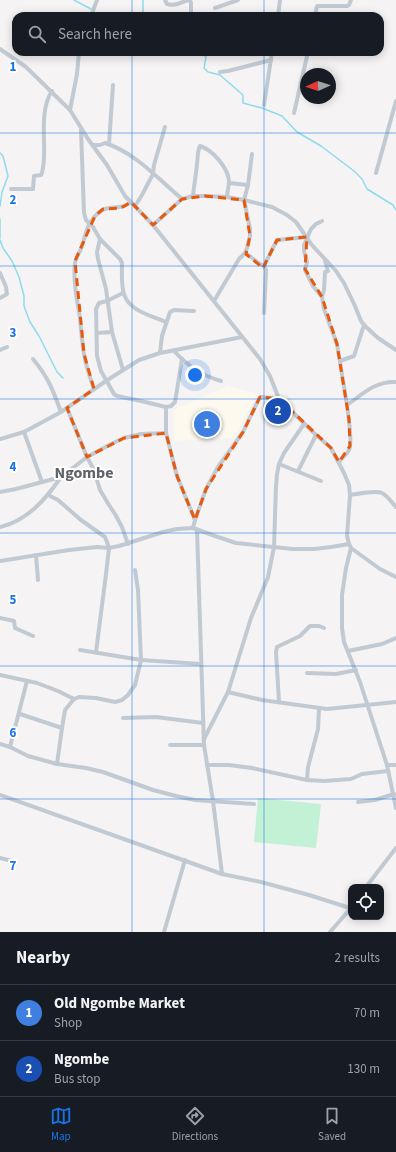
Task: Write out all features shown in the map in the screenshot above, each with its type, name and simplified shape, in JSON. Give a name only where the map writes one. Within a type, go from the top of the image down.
[{"type":"street","points":[[92,12],[97,0]]},
{"type":"street","points":[[165,0],[167,4],[173,6],[190,0],[191,12]]},
{"type":"street","points":[[215,8],[238,0]]},
{"type":"street","points":[[278,12],[280,0]]},
{"type":"street","points":[[316,12],[317,6],[347,6],[352,0]]},
{"type":"street","points":[[0,49],[26,67],[70,110],[92,145],[116,178],[122,191],[153,225],[260,359],[270,376],[279,399],[331,448],[339,462],[349,485],[350,496],[347,536],[350,546],[342,595],[342,628],[344,642],[356,670],[387,765],[396,808]]},
{"type":"street","points":[[70,110],[77,74],[79,56]]},
{"type":"street","points":[[264,105],[272,56]]},
{"type":"street","points":[[294,113],[307,56]]},
{"type":"street","points":[[220,72],[271,60]]},
{"type":"street","points":[[109,144],[113,85]]},
{"type":"street","points":[[11,189],[33,189],[34,176],[41,175],[42,173],[44,156],[45,109],[47,100],[52,91]]},
{"type":"street","points":[[376,173],[396,101]]},
{"type":"street","points":[[135,206],[153,174],[154,165],[165,127]]},
{"type":"street","points":[[81,128],[84,213],[86,220],[100,239],[120,259],[122,263],[124,293],[128,303],[133,307],[166,322]]},
{"type":"street","points":[[92,145],[100,145],[105,143],[120,149],[138,161],[182,199]]},
{"type":"street","points":[[193,196],[200,146],[211,150],[226,170],[229,183],[227,191],[228,197]]},
{"type":"street","points":[[214,301],[239,259],[248,248],[250,228],[244,200],[248,185],[252,154]]},
{"type":"street","points":[[229,183],[248,185]]},
{"type":"street","points":[[153,225],[182,199],[193,196],[228,197],[272,207],[296,222],[311,244],[336,271],[344,283],[364,326],[396,350]]},
{"type":"street","points":[[94,389],[84,354],[77,299],[75,261],[83,244],[84,235],[95,216],[103,209],[110,207],[121,208],[131,202]]},
{"type":"street","points":[[322,222],[316,224],[311,229],[304,245],[307,262],[305,270],[313,286],[322,298]]},
{"type":"street","points":[[264,266],[277,240],[307,238]]},
{"type":"street","points":[[100,239],[97,252],[98,259],[106,289],[112,332],[123,370]]},
{"type":"street","points":[[244,253],[264,266],[266,270],[264,314]]},
{"type":"street","points":[[325,258],[328,271],[325,272],[322,298],[324,309],[337,344],[349,419],[350,446],[339,462]]},
{"type":"street","points":[[0,273],[7,294],[0,298]]},
{"type":"street","points":[[124,293],[99,303],[96,309],[97,356],[101,371],[114,394],[166,408],[171,406],[175,402],[182,359]]},
{"type":"street","points":[[160,353],[162,336],[170,312],[172,310],[194,311]]},
{"type":"street","points":[[340,361],[354,356],[364,326]]},
{"type":"street","points":[[97,333],[112,332]]},
{"type":"street","points":[[0,439],[24,432],[61,412],[139,360],[160,353],[242,337]]},
{"type":"street","points":[[0,350],[7,347]]},
{"type":"street","points":[[174,351],[182,359],[204,375],[221,381]]},
{"type":"street","points":[[33,359],[51,385],[61,412]]},
{"type":"street","points":[[347,405],[374,386],[383,383],[396,382]]},
{"type":"street","points":[[222,874],[204,745],[195,520],[206,489],[242,432],[259,399],[262,397],[279,399]]},
{"type":"street","points":[[67,408],[86,457],[94,470],[100,490],[109,506],[116,514],[128,544]]},
{"type":"street","points":[[166,408],[166,433],[177,476],[195,520]]},
{"type":"street","points":[[204,739],[228,692],[251,618],[268,577],[274,547],[276,486],[279,464],[284,453],[304,424]]},
{"type":"street","points":[[24,432],[42,482]]},
{"type":"street","points":[[0,527],[24,518],[48,495],[61,476],[86,457],[113,442],[124,438],[141,434],[166,433]]},
{"type":"street","points":[[298,471],[316,435]]},
{"type":"street","points":[[279,464],[321,481]]},
{"type":"street","points":[[0,492],[61,476]]},
{"type":"street","points":[[350,496],[376,492],[382,493],[396,507]]},
{"type":"street","points":[[48,495],[58,500],[81,520],[105,537],[108,548],[96,652]]},
{"type":"street","points":[[0,561],[97,547],[108,548],[128,544],[177,529],[195,529],[236,543],[294,549],[350,546],[380,569],[396,577]]},
{"type":"street","points":[[36,555],[38,580]]},
{"type":"street","points":[[57,764],[65,710],[74,699],[79,697],[114,702],[122,700],[135,685],[141,660],[138,590],[135,570]]},
{"type":"street","points":[[0,618],[14,621],[15,628],[33,636]]},
{"type":"street","points":[[279,702],[277,647],[300,636],[310,626],[319,626],[324,628]]},
{"type":"street","points":[[348,651],[375,646],[396,638]]},
{"type":"street","points":[[80,650],[141,660],[201,664]]},
{"type":"street","points":[[307,673],[336,674],[356,670]]},
{"type":"street","points":[[0,675],[47,687],[74,699]]},
{"type":"street","points":[[10,747],[20,714],[27,681]]},
{"type":"street","points":[[228,692],[262,700],[319,708],[336,709],[396,702]]},
{"type":"street","points":[[307,780],[308,767],[318,730],[319,708]]},
{"type":"street","points":[[20,714],[62,728]]},
{"type":"street","points":[[123,718],[156,717],[203,723]]},
{"type":"street","points":[[0,744],[28,756],[57,764],[103,772],[161,792],[195,800],[254,804]]},
{"type":"street","points":[[170,745],[204,745]]},
{"type":"street","points":[[207,765],[229,765],[252,768],[307,780],[324,781],[352,779],[362,774],[388,771]]},
{"type":"street","points":[[387,765],[396,765]]},
{"type":"street","points":[[358,802],[375,800],[394,794]]},
{"type":"street","points":[[0,795],[222,874],[309,894],[348,907]]},
{"type":"street","points":[[368,884],[396,848]]},
{"type":"street","points":[[0,858],[12,862]]},
{"type":"street","points":[[164,932],[186,860]]},
{"type":"street","points":[[330,932],[348,911]]},
{"type":"highlighted area","points":[[205,196],[244,200],[250,236],[246,254],[263,268],[277,240],[307,237],[305,269],[322,297],[337,344],[349,419],[350,446],[339,462],[331,448],[279,399],[260,397],[243,432],[206,489],[195,520],[177,476],[166,433],[124,438],[87,457],[67,408],[94,389],[84,354],[75,261],[95,216],[103,209],[121,208],[131,202],[153,225],[182,199]]},
{"type":"shaded area","points":[[228,386],[257,394],[234,438],[174,440],[173,410]]},
{"type":"green space","points":[[258,798],[321,804],[316,848],[254,842]]},
{"type":"waterway","points":[[74,0],[91,9]]},
{"type":"waterway","points":[[143,0],[143,12]]},
{"type":"waterway","points":[[205,56],[206,57],[204,68],[208,72],[220,75],[243,95],[243,103],[262,108],[282,116],[297,132],[321,146],[354,171],[362,179],[367,189],[393,205],[396,210]]},
{"type":"waterway","points":[[0,153],[3,156],[8,176],[2,192],[0,206]]},
{"type":"waterway","points":[[0,219],[0,238]]},
{"type":"waterway","points":[[0,240],[19,277],[24,296],[24,306],[30,322],[39,336],[57,372],[63,378]]},
{"type":"place","name":"Ngombe","points":[[278,411]]},
{"type":"place","name":"Old Ngombe Market","points":[[207,424]]},
{"type":"district","name":"Ngombe","points":[[84,473]]}]
